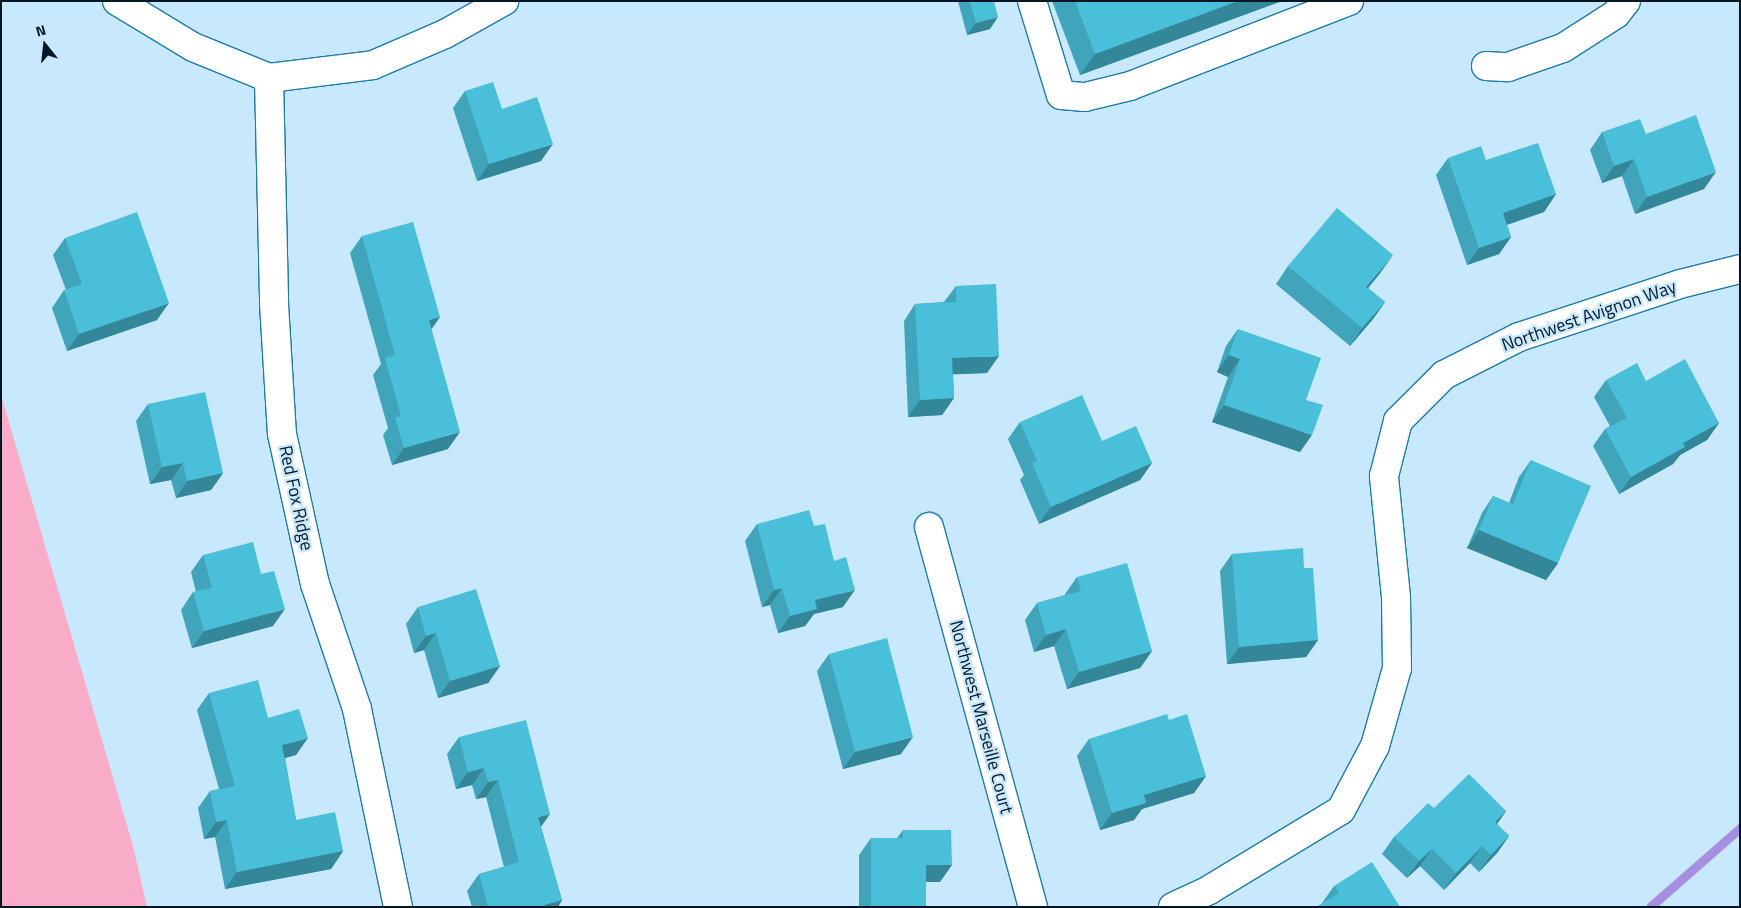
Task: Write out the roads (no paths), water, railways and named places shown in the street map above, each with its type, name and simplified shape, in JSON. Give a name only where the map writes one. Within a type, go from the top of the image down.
[{"type":"street","points":[[117,1],[193,47],[269,78],[373,65],[411,50],[477,8],[504,1]]},
{"type":"street","points":[[1032,1],[1061,95],[1085,97],[1130,86],[1349,1]]},
{"type":"street","points":[[1486,66],[1508,67],[1564,48],[1616,14],[1626,1]]},
{"type":"street","name":"Red Fox Ridge","points":[[269,78],[274,304],[282,434],[315,584],[357,710],[398,907]]},
{"type":"street","name":"Northwest Avignon Way","points":[[1173,907],[1209,890],[1341,810],[1375,746],[1397,668],[1396,597],[1384,476],[1398,421],[1444,374],[1519,337],[1680,284],[1740,268]]},
{"type":"street","name":"Northwest Marseille Court","points":[[929,527],[1032,907]]},
{"type":"waterway","points":[[1650,907],[1740,828]]}]
